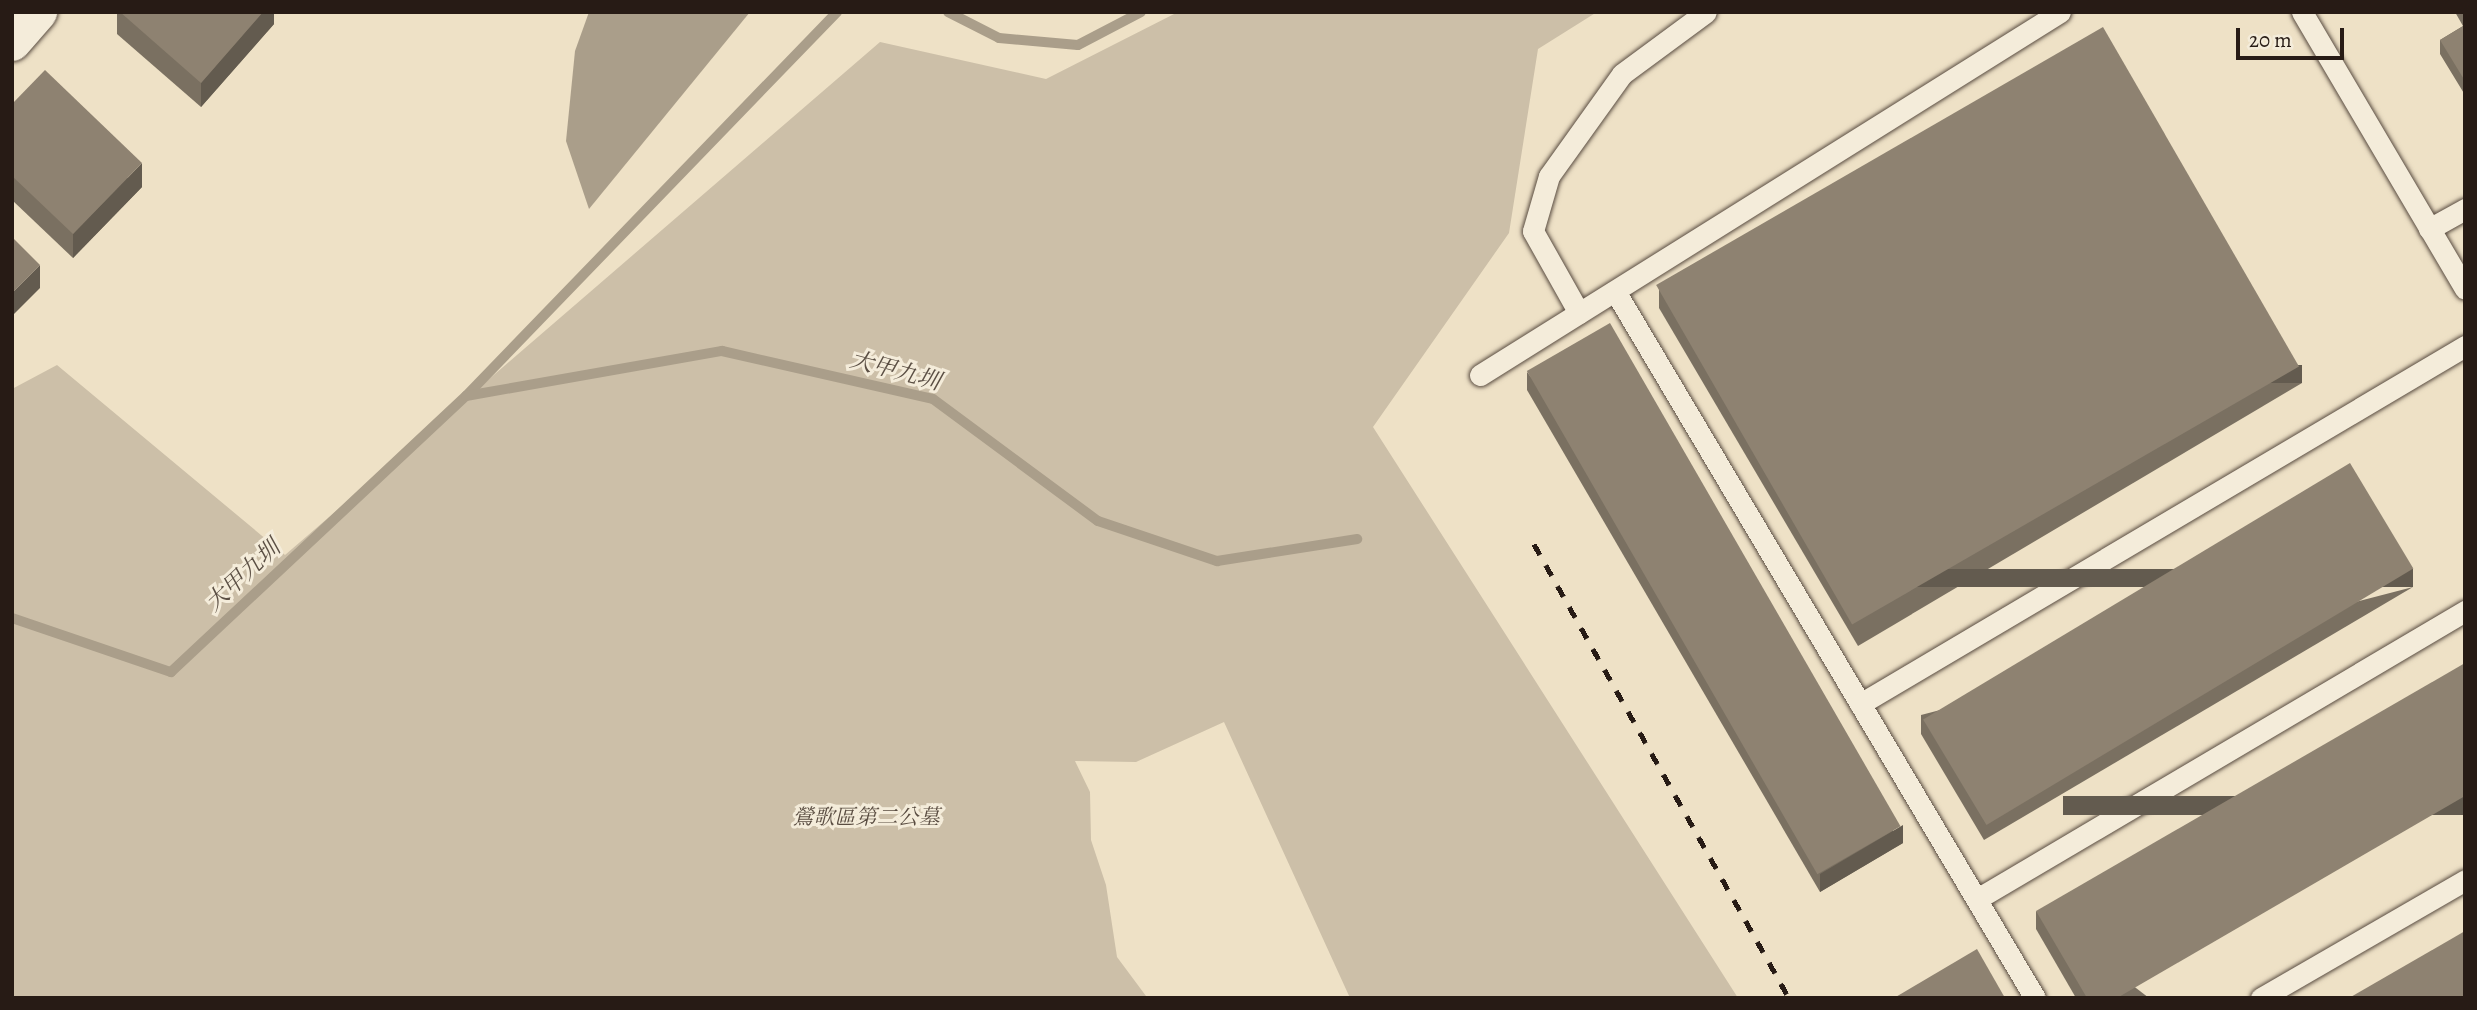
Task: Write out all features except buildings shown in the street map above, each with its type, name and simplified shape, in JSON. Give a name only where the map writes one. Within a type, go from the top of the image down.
[{"type":"street","points":[[12,42],[38,12]]},
{"type":"lane","points":[[1578,313],[1533,231],[1549,176],[1622,74],[1706,12]]},
{"type":"lane","points":[[1480,375],[2060,12]]},
{"type":"lane","points":[[2302,12],[2465,289]]},
{"type":"lane","points":[[2429,229],[2465,209]]},
{"type":"lane","points":[[1615,291],[2035,998]]},
{"type":"lane","points":[[1860,704],[2465,346]]},
{"type":"lane","points":[[1977,900],[2465,611]]},
{"type":"lane","points":[[2261,998],[2465,880]]},
{"type":"green space","name":"鶯歌區第二公墓","points":[[1178,12],[1597,12],[1538,49],[1509,233],[1373,427],[1738,998],[1350,998],[1224,722],[1136,762],[1075,761],[1090,792],[1091,840],[1106,885],[1117,957],[1146,996],[1143,998],[12,998],[12,389],[57,365],[285,555],[880,42],[1046,79]]},
{"type":"shaded area","points":[[589,12],[750,12],[589,209],[566,141],[575,51]]},
{"type":"waterway","name":"大甲九圳","points":[[467,395],[837,12]]},
{"type":"waterway","name":"大甲九圳","points":[[948,12],[999,38],[1078,45],[1141,12]]},
{"type":"waterway","name":"大甲九圳","points":[[12,618],[171,672],[466,396],[722,351],[933,399],[1098,521],[1217,561],[1357,539]]},
{"type":"railway","points":[[1534,544],[1789,998]]}]
